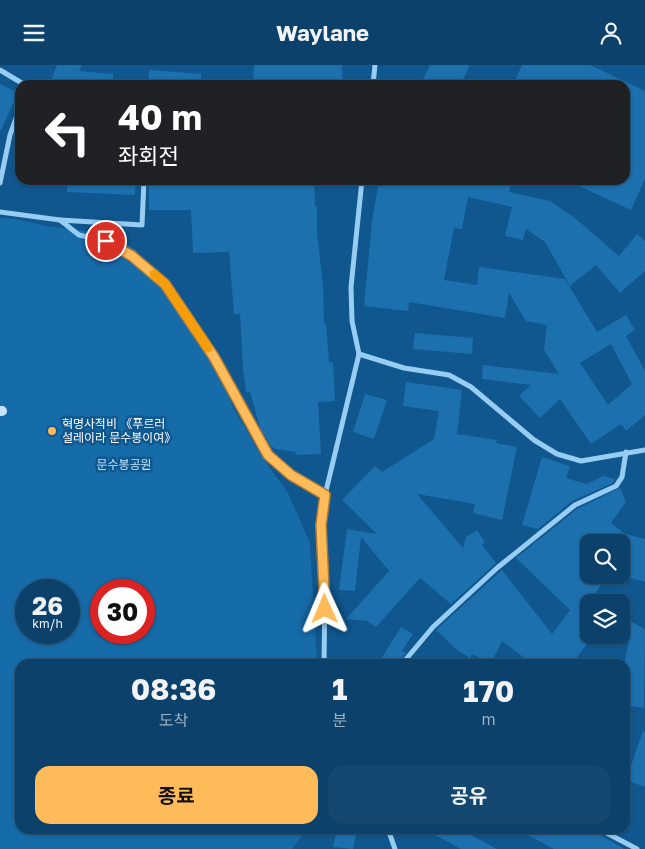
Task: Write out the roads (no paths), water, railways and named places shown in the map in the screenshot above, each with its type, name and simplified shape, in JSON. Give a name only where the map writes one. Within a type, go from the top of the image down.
[{"type":"street","points":[[374,80],[375,65]]},
{"type":"street","points":[[0,70],[16,80]]},
{"type":"street","points":[[0,183],[10,135],[15,121]]},
{"type":"street","points":[[0,212],[60,220],[142,225],[144,185]]},
{"type":"street","points":[[324,659],[325,590],[321,525],[325,495],[359,354],[352,321],[351,287],[361,185]]},
{"type":"street","points":[[60,220],[79,235],[106,241],[132,256],[165,284],[214,357],[268,455],[291,475],[325,495]]},
{"type":"street","points":[[359,354],[404,368],[448,375],[471,387],[534,440],[557,454],[581,461],[645,450]]},
{"type":"street","points":[[406,659],[433,627],[497,568],[575,505],[616,486],[622,477],[626,452]]},
{"type":"street","points":[[390,834],[394,849]]},
{"type":"street","points":[[608,834],[637,849]]},
{"type":"place","name":"혁명사적비 《푸르러 설레이라 문수봉이여》","points":[[52,431]]},
{"type":"park label","name":"문수봉공원","points":[[124,465]]}]
